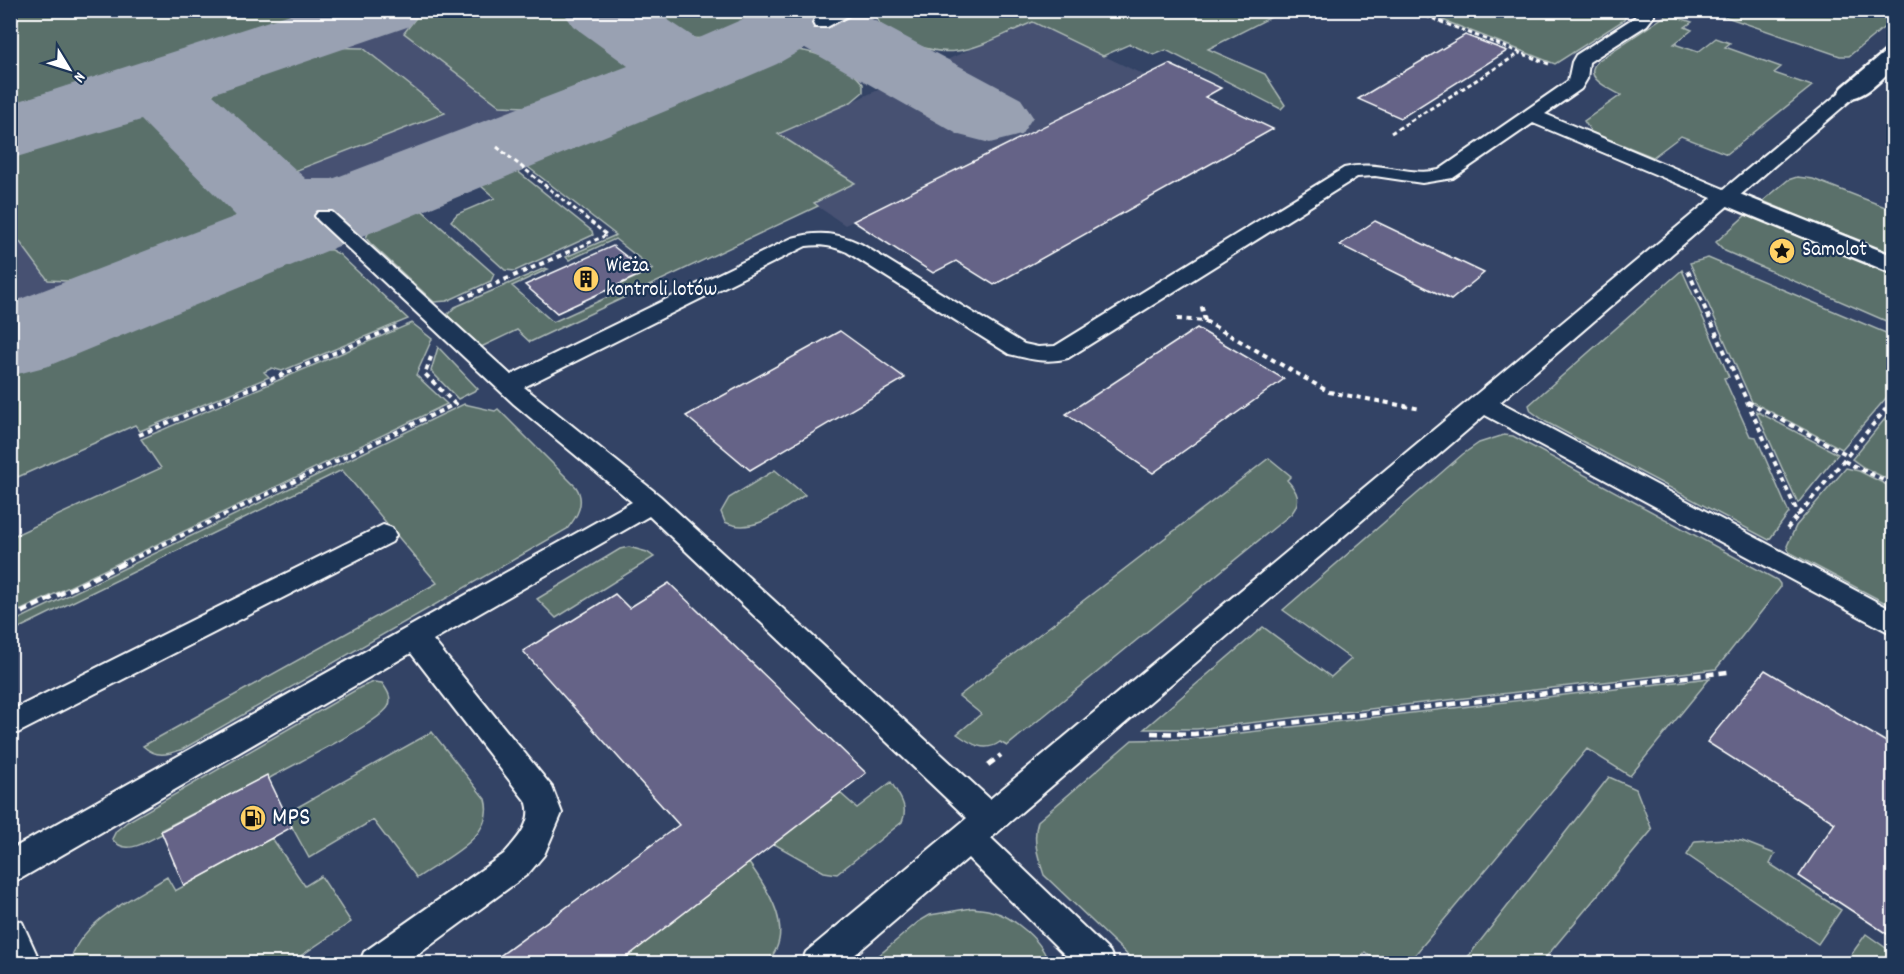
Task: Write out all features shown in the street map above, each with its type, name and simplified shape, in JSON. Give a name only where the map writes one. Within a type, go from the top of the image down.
[{"type":"street","points":[[1851,92],[1893,56]]},
{"type":"street","points":[[1727,197],[1893,266]]},
{"type":"lane","points":[[821,23],[851,10]]},
{"type":"lane","points":[[509,385],[800,242],[817,237],[837,241],[854,248],[1009,345],[1027,353],[1050,355],[1060,353],[1351,172],[1366,169],[1420,177],[1446,174],[1575,85],[1579,76],[1578,64],[1582,59],[1641,21],[1646,16],[1646,10]]},
{"type":"lane","points":[[818,963],[1851,92]]},
{"type":"lane","points":[[1530,115],[1727,197]]},
{"type":"lane","points":[[325,216],[509,385],[651,503],[979,828],[1098,963]]},
{"type":"lane","points":[[1482,403],[1893,624]]},
{"type":"lane","points":[[10,867],[651,503]]},
{"type":"lane","points":[[10,725],[383,535]]},
{"type":"lane","points":[[376,963],[516,864],[533,845],[546,813],[541,797],[415,638]]},
{"type":"lane","points":[[10,933],[24,963]]},
{"type":"path","points":[[1426,16],[1579,76]]},
{"type":"path","points":[[1391,133],[1520,52]]},
{"type":"path","points":[[1659,255],[1687,268],[1799,516]]},
{"type":"path","points":[[1205,321],[1329,392],[1425,409]]},
{"type":"path","points":[[10,618],[455,404],[425,374],[443,325]]},
{"type":"path","points":[[1766,555],[1893,399]]},
{"type":"path","points":[[1747,401],[1848,455]]},
{"type":"path","points":[[1844,461],[1893,485]]},
{"type":"path","points":[[1090,733],[1194,734],[1728,672]]},
{"type":"shaded area","points":[[838,10],[847,23],[11,363],[11,11]]},
{"type":"shaded area","points":[[1033,22],[1146,76],[845,225],[814,204],[855,183],[778,134]]},
{"type":"green space","points":[[11,10],[344,10],[344,11],[11,119]]},
{"type":"green space","points":[[422,10],[576,11],[641,53],[632,76],[549,108],[500,106],[404,33]]},
{"type":"green space","points":[[1446,10],[1628,11],[1624,20],[1555,64],[1435,17]]},
{"type":"green space","points":[[634,11],[775,11],[727,39],[680,38]]},
{"type":"green space","points":[[880,11],[1283,11],[1208,49],[1265,74],[1285,105],[1281,109],[1166,50],[1154,55],[1130,44],[1103,56],[1033,22],[967,49],[936,51],[918,46],[885,29],[878,20],[877,16]]},
{"type":"green space","points":[[1709,11],[1893,11],[1893,20],[1849,56],[1840,56]]},
{"type":"green space","points":[[1668,14],[1692,22],[1685,27],[1692,30],[1674,44],[1698,52],[1716,38],[1730,43],[1725,47],[1781,67],[1774,73],[1812,86],[1727,154],[1681,136],[1653,157],[1591,132],[1584,121],[1621,95],[1594,77],[1594,66],[1599,60]]},
{"type":"green space","points":[[313,47],[363,48],[445,113],[282,176],[205,103],[230,75]]},
{"type":"green space","points":[[797,50],[824,57],[850,71],[863,84],[863,92],[851,102],[778,134],[855,183],[814,203],[818,206],[530,342],[517,330],[481,347],[447,315],[455,307],[545,268],[548,269],[512,286],[553,322],[610,296],[606,291],[653,269],[615,239],[569,260],[566,257],[616,235],[524,164],[521,161],[525,154],[775,52]]},
{"type":"green space","points":[[102,117],[156,118],[243,206],[223,236],[103,283],[48,280],[11,230],[11,149]]},
{"type":"green space","points":[[495,166],[516,170],[592,231],[593,235],[515,271],[505,270],[451,221],[457,214],[495,198],[473,179],[477,173],[489,183],[505,176]]},
{"type":"green space","points":[[1797,177],[1813,179],[1893,210],[1893,255],[1763,201],[1788,180]]},
{"type":"green space","points":[[406,202],[416,205],[494,274],[491,281],[447,301],[434,302],[370,243],[366,238],[377,218]]},
{"type":"green space","points":[[1747,214],[1893,275],[1893,324],[1725,251],[1716,242]]},
{"type":"green space","points":[[331,250],[339,254],[408,319],[282,371],[272,368],[264,372],[269,377],[140,431],[135,425],[11,480],[11,363],[285,251]]},
{"type":"green space","points":[[1708,258],[1893,336],[1893,390],[1842,449],[1752,402],[1690,263]]},
{"type":"green space","points":[[1682,270],[1729,377],[1724,378],[1750,436],[1756,437],[1789,513],[1769,540],[1546,422],[1531,411],[1529,405]]},
{"type":"green space","points":[[412,323],[432,339],[416,375],[447,404],[11,615],[11,537],[161,468],[141,439]]},
{"type":"green space","points":[[438,347],[478,389],[458,399],[431,371]]},
{"type":"green space","points":[[464,404],[495,411],[498,409],[576,487],[580,498],[579,509],[567,529],[183,749],[172,753],[157,754],[143,746],[437,583],[342,470],[11,632],[11,623]]},
{"type":"green space","points":[[1893,409],[1893,482],[1852,459]]},
{"type":"green space","points":[[1756,411],[1838,454],[1798,503]]},
{"type":"green space","points":[[1504,435],[1513,436],[1777,580],[1780,588],[1716,669],[1197,729],[1144,729],[1263,627],[1331,677],[1351,659],[1283,610],[1463,454],[1479,443]]},
{"type":"green space","points":[[1269,458],[1291,476],[1287,480],[1296,493],[1297,505],[1291,514],[1007,746],[1000,742],[989,747],[978,746],[957,734],[981,714],[959,696]]},
{"type":"green space","points":[[1846,468],[1859,471],[1893,488],[1893,607],[1789,552],[1787,546],[1796,526]]},
{"type":"green space","points":[[775,470],[805,495],[757,524],[746,526],[725,522],[721,512],[729,498]]},
{"type":"green space","points":[[629,547],[647,552],[654,557],[556,618],[537,599],[620,549]]},
{"type":"green space","points":[[1710,678],[1630,776],[1587,749],[1408,963],[1379,963],[1365,952],[1356,963],[1136,963],[1044,875],[1038,855],[1036,828],[1038,821],[1132,740],[1189,739]]},
{"type":"green space","points":[[374,682],[382,683],[386,688],[389,705],[383,713],[353,733],[268,779],[266,776],[161,830],[162,834],[137,846],[124,847],[112,839],[116,831],[127,822],[361,687]]},
{"type":"green space","points":[[432,732],[485,799],[486,813],[483,825],[475,836],[453,855],[417,878],[373,820],[309,858],[285,814]]},
{"type":"green space","points":[[1609,777],[1636,789],[1652,830],[1541,963],[1463,963]]},
{"type":"green space","points":[[891,782],[904,806],[902,822],[837,874],[824,872],[774,844],[840,793],[857,808]]},
{"type":"green space","points":[[272,838],[305,886],[321,876],[351,922],[290,963],[70,963],[75,948],[84,935],[109,912],[167,877],[175,891]]},
{"type":"green space","points":[[1725,839],[1742,841],[1775,854],[1770,864],[1841,910],[1818,944],[1687,855],[1695,841]]},
{"type":"green space","points":[[749,863],[771,899],[780,926],[775,951],[766,963],[619,963]]},
{"type":"green space","points":[[972,908],[1000,914],[1018,924],[1034,939],[1048,963],[870,963],[918,922],[930,915]]},
{"type":"green space","points":[[1866,934],[1893,953],[1893,963],[1845,963]]},
{"type":"building","points":[[1465,35],[1507,51],[1401,118],[1358,99]]},
{"type":"building","points":[[1169,64],[1221,88],[1205,97],[1273,129],[994,285],[956,261],[933,273],[853,221]]},
{"type":"building","points":[[1375,221],[1484,273],[1451,300],[1340,245]]},
{"type":"building","name":"Wieża kontroli lotów","points":[[613,246],[646,272],[557,313],[525,285]]},
{"type":"building","points":[[1197,328],[1284,379],[1153,473],[1066,414]]},
{"type":"building","points":[[840,331],[905,378],[750,470],[686,416]]},
{"type":"building","points":[[669,583],[866,773],[619,963],[490,963],[679,825],[523,651],[615,594],[629,608]]},
{"type":"building","points":[[1765,670],[1893,746],[1893,938],[1799,876],[1835,823],[1707,742]]},
{"type":"building","points":[[267,775],[292,827],[184,886],[161,831]]},
{"type":"taxiway","points":[[10,133],[383,10]]},
{"type":"taxiway","points":[[600,10],[690,71]]},
{"type":"taxiway","points":[[690,71],[771,36],[803,10]]},
{"type":"taxiway","points":[[815,10],[821,23],[829,29],[990,117]]},
{"type":"taxiway","points":[[10,342],[690,71]]},
{"type":"taxiway","points":[[109,101],[142,94],[163,94],[273,200],[294,208],[345,208]]},
{"type":"place","name":"Samolot","points":[[1782,251]]},
{"type":"place","name":"Wieża kontroli lotów","points":[[586,279]]},
{"type":"place","name":"MPS","points":[[253,818]]}]
